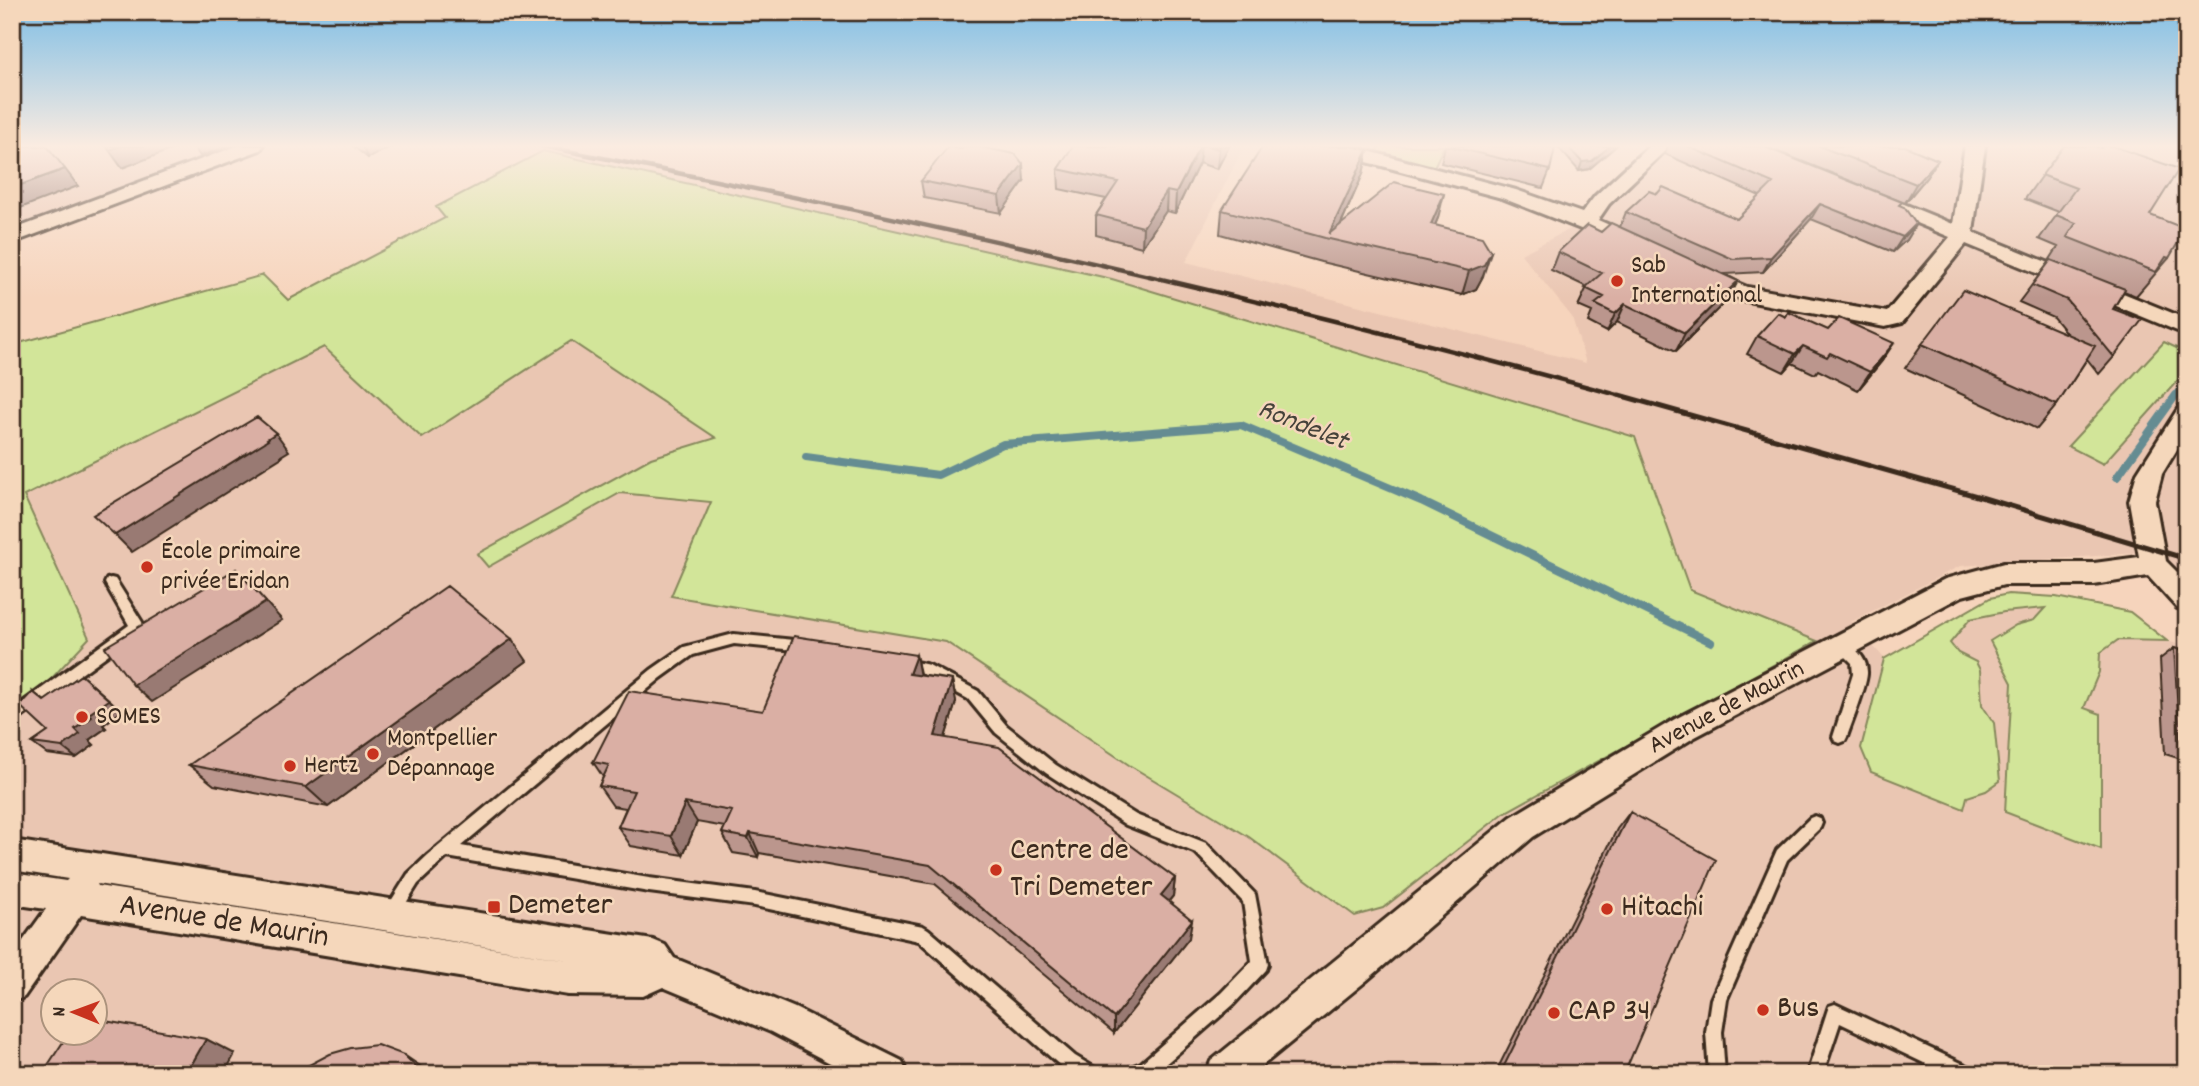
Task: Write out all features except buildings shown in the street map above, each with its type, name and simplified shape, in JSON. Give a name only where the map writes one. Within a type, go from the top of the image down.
[{"type":"street","points":[[14,232],[112,197]]},
{"type":"street","points":[[1515,197],[1586,222],[1657,255]]},
{"type":"street","points":[[1586,222],[1606,197]]},
{"type":"street","points":[[1868,197],[2187,328]]},
{"type":"street","points":[[1681,266],[1742,293],[1885,320],[1894,318],[1962,236],[1968,197]]},
{"type":"street","points":[[2187,413],[2150,473],[2142,501],[2154,565],[2187,600]]},
{"type":"street","name":"Avenue de Maurin","points":[[1224,1074],[1354,969],[1522,827],[1685,727],[1955,587],[2004,574],[2094,574],[2154,565]]},
{"type":"street","name":"Avenue de Maurin","points":[[12,855],[653,957],[662,970],[783,1020],[878,1071]]},
{"type":"street","name":"Avenue de Maurin","points":[[73,899],[95,867]]},
{"type":"street","name":"Avenue de Maurin","points":[[12,887],[568,978],[643,979],[662,970]]},
{"type":"street","points":[[12,985],[73,899]]},
{"type":"street","points":[[374,947],[391,915]]},
{"type":"lane","points":[[12,718],[137,626],[111,583]]},
{"type":"lane","points":[[391,915],[413,879],[445,850],[656,674],[689,651],[734,639],[786,642],[824,649]]},
{"type":"lane","points":[[1840,737],[1860,674],[1858,661],[1842,646]]},
{"type":"lane","points":[[886,662],[924,669],[973,695],[1001,729],[1051,769],[1131,820],[1201,848],[1250,899],[1259,964],[1227,999],[1146,1070],[1134,1074]]},
{"type":"lane","points":[[1717,1074],[1714,1032],[1718,999],[1782,855],[1815,823]]},
{"type":"lane","points":[[445,850],[636,883],[755,899],[923,934],[1069,1062],[1089,1074]]},
{"type":"lane","points":[[1815,1074],[1835,1012],[1966,1074]]},
{"type":"shaded area","points":[[12,197],[130,197],[12,242]]},
{"type":"shaded area","points":[[740,197],[1219,197],[1186,262],[1586,363],[1572,317],[1521,254],[1586,221],[1607,197],[2187,197],[2187,586],[2168,561],[2137,553],[1960,566],[1851,622],[1884,658],[1990,598],[2008,594],[2056,597],[2130,612],[2167,641],[2187,647],[2187,1074],[12,1074],[12,710],[89,638],[24,496],[324,347],[422,438],[571,341],[716,437],[651,458],[478,553],[488,567],[620,493],[712,502],[671,596],[946,642],[1129,765],[1249,837],[1356,915],[1383,908],[1504,814],[1816,642],[1690,590],[1635,437],[1112,279]]},
{"type":"green space","points":[[456,197],[746,197],[1112,279],[1635,437],[1690,590],[1817,641],[1504,813],[1383,908],[1355,916],[1249,837],[1129,765],[946,642],[671,596],[711,502],[620,493],[488,567],[477,554],[651,458],[716,438],[571,341],[422,438],[324,347],[24,496],[89,638],[40,691],[12,710],[12,345],[263,275],[288,300],[445,218],[436,207]]},
{"type":"green space","points":[[2164,342],[2187,353],[2187,370],[2103,464],[2068,446]]},
{"type":"green space","points":[[2008,594],[2056,597],[2130,612],[2167,641],[2118,640],[2100,653],[2099,672],[2084,708],[2101,714],[2101,849],[2005,812],[2012,683],[1990,641],[2016,625],[2034,620],[2045,608],[1970,619],[1950,643],[1958,653],[1976,662],[1980,670],[1982,705],[1994,723],[2000,781],[1986,791],[1967,797],[1964,809],[1871,772],[1861,748],[1884,659],[1990,598]]},
{"type":"waterway","name":"Rondelet","points":[[2175,397],[2187,380]]},
{"type":"waterway","name":"Rondelet","points":[[2117,477],[2176,395]]},
{"type":"waterway","name":"Rondelet","points":[[806,457],[938,475],[1003,444],[1241,425],[1421,501],[1711,642]]},
{"type":"railway","points":[[794,197],[1221,293],[1625,397]]},
{"type":"railway","points":[[1619,395],[1984,498],[2187,559]]},
{"type":"place","name":"Sab International","points":[[1617,281]]},
{"type":"place","name":"École primaire privée Eridan","points":[[147,567]]},
{"type":"place","name":"SOMES","points":[[82,717]]},
{"type":"place","name":"Montpellier Dépannage","points":[[373,754]]},
{"type":"place","name":"Hertz","points":[[290,766]]},
{"type":"place","name":"Centre de Tri Demeter","points":[[996,870]]},
{"type":"place","name":"Demeter","points":[[494,907]]},
{"type":"place","name":"Hitachi","points":[[1607,909]]},
{"type":"place","name":"Bus","points":[[1763,1010]]},
{"type":"place","name":"CAP 34","points":[[1554,1013]]}]
